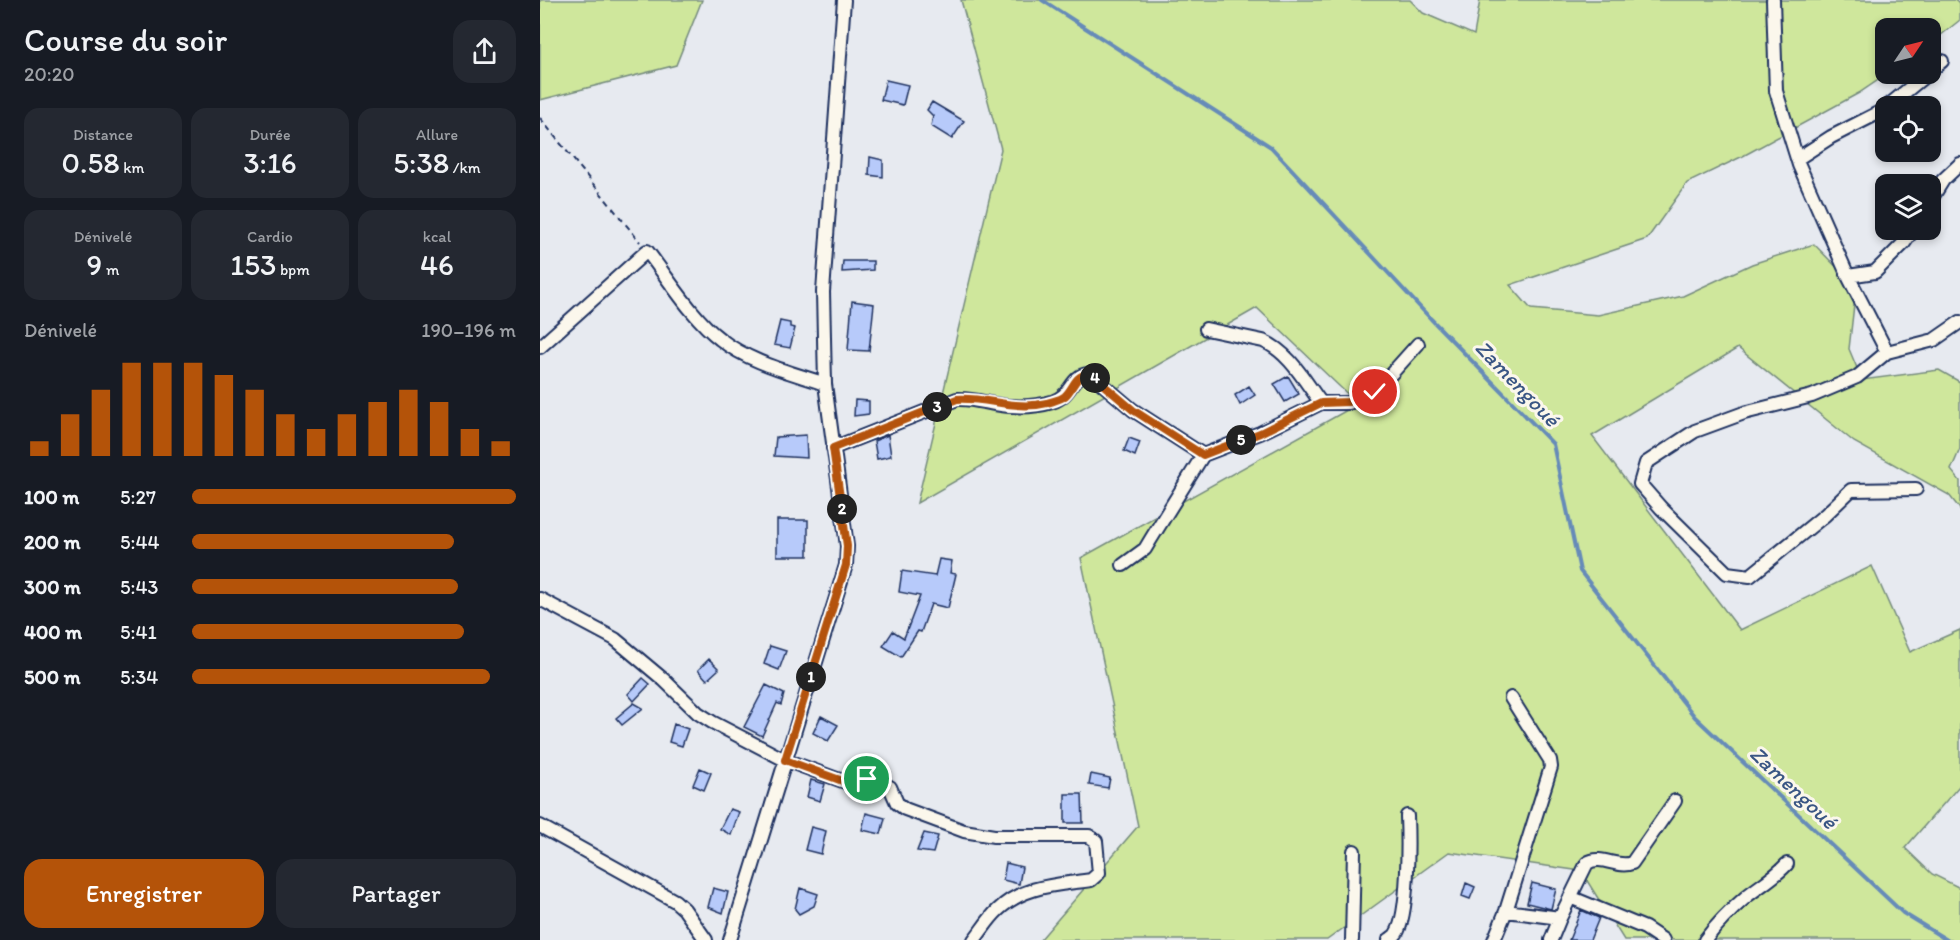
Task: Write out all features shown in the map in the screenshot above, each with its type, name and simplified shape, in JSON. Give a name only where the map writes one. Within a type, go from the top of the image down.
[{"type":"street","points":[[730,940],[846,565],[847,546],[825,384],[823,292],[844,0]]},
{"type":"street","points":[[1773,0],[1776,91],[1797,159],[1848,276],[1887,352]]},
{"type":"street","points":[[1901,96],[1915,84]]},
{"type":"street","points":[[1797,159],[1831,137],[1875,114]]},
{"type":"street","points":[[1941,183],[1960,164]]},
{"type":"street","points":[[1848,276],[1875,272],[1906,240]]},
{"type":"street","points":[[540,347],[647,251],[719,339],[753,359],[825,384]]},
{"type":"street","points":[[1916,489],[1851,490],[1750,576],[1727,573],[1640,484],[1646,463],[1695,431],[1744,413],[1812,396],[1857,377],[1887,352],[1934,340],[1960,322]]},
{"type":"street","points":[[1206,329],[1263,341],[1271,345],[1287,358],[1321,403]]},
{"type":"street","points":[[1123,565],[1149,544],[1203,455],[1260,433],[1321,403],[1349,402],[1375,392],[1418,344]]},
{"type":"street","points":[[833,448],[957,399],[974,399],[1008,406],[1055,401],[1065,396],[1077,377],[1088,374],[1133,410],[1203,455]]},
{"type":"street","points":[[540,599],[615,639],[664,680],[698,713],[785,760],[848,783],[867,779],[890,787],[897,803],[905,809],[964,831],[994,836],[1089,836],[1096,841],[1099,873],[1096,877],[1091,880],[1035,888],[1023,892],[996,911],[974,940]]},
{"type":"street","points":[[1494,940],[1506,911],[1551,767],[1550,760],[1512,698]]},
{"type":"street","points":[[1551,940],[1587,863],[1599,859],[1625,865],[1632,863],[1675,801]]},
{"type":"street","points":[[1389,940],[1396,934],[1402,915],[1408,861],[1407,816]]},
{"type":"street","points":[[540,826],[675,901],[684,909],[706,940]]},
{"type":"street","points":[[1352,940],[1354,851]]},
{"type":"street","points":[[1705,940],[1746,897],[1778,874],[1787,864]]},
{"type":"street","points":[[1570,897],[1645,928],[1663,940]]},
{"type":"street","points":[[1506,911],[1560,918]]},
{"type":"path","points":[[540,118],[647,251]]},
{"type":"green space","points":[[540,0],[702,0],[676,65],[540,100]]},
{"type":"green space","points":[[961,0],[1410,0],[1423,13],[1474,35],[1480,0],[1956,0],[1960,4],[1960,20],[1941,35],[1941,18],[1875,18],[1875,82],[1743,156],[1687,183],[1647,239],[1510,285],[1531,309],[1598,315],[1683,296],[1752,264],[1814,244],[1856,287],[1849,349],[1862,380],[1939,370],[1960,382],[1960,449],[1951,470],[1960,481],[1960,509],[1949,495],[1854,442],[1738,348],[1592,436],[1740,630],[1872,566],[1910,652],[1960,630],[1960,785],[1905,848],[1932,874],[1960,888],[1960,940],[1624,940],[1581,871],[1449,852],[1327,940],[1040,940],[1138,826],[1081,558],[1358,404],[1257,308],[917,503],[1001,149]]},
{"type":"building","points":[[886,80],[908,85],[903,105],[881,100]]},
{"type":"building","points":[[932,102],[964,121],[952,139],[931,126],[933,116],[927,110]]},
{"type":"building","points":[[870,157],[883,160],[883,177],[869,175]]},
{"type":"building","points":[[843,261],[873,261],[873,270],[842,272]]},
{"type":"building","points":[[852,301],[874,304],[869,351],[848,350]]},
{"type":"building","points":[[780,321],[790,323],[790,327],[795,328],[790,348],[774,345]]},
{"type":"building","points":[[1288,376],[1299,394],[1285,402],[1274,384]]},
{"type":"building","points":[[1249,386],[1255,395],[1240,405],[1235,395]]},
{"type":"building","points":[[855,400],[869,401],[869,414],[854,416]]},
{"type":"building","points":[[806,435],[807,458],[774,456],[776,437]]},
{"type":"building","points":[[888,435],[891,456],[877,459],[874,441]]},
{"type":"building","points":[[1129,438],[1140,442],[1135,456],[1124,451]]},
{"type":"building","points":[[777,520],[808,520],[808,556],[777,556]]},
{"type":"building","points":[[939,559],[952,561],[950,573],[956,574],[948,608],[931,604],[921,632],[918,631],[901,657],[883,646],[893,631],[904,638],[920,596],[899,592],[902,571],[935,576]]},
{"type":"building","points":[[770,646],[786,651],[779,670],[764,664]]},
{"type":"building","points":[[709,659],[719,669],[707,680],[698,670]]},
{"type":"building","points":[[643,678],[650,684],[634,701],[628,694]]},
{"type":"building","points":[[766,685],[784,694],[781,705],[777,703],[762,736],[744,727]]},
{"type":"building","points":[[634,703],[643,708],[622,725],[616,718]]},
{"type":"building","points":[[821,716],[838,725],[828,741],[813,733]]},
{"type":"building","points":[[674,724],[688,729],[682,746],[669,742]]},
{"type":"building","points":[[700,768],[711,773],[704,790],[693,785]]},
{"type":"building","points":[[1091,774],[1110,778],[1108,788],[1089,785]]},
{"type":"building","points":[[811,780],[825,784],[820,801],[807,797]]},
{"type":"building","points":[[1065,794],[1082,794],[1083,823],[1065,823]]},
{"type":"building","points":[[730,809],[739,812],[731,835],[720,829]]},
{"type":"building","points":[[866,813],[885,818],[881,834],[862,830]]},
{"type":"building","points":[[811,827],[826,831],[821,854],[805,850]]},
{"type":"building","points":[[924,833],[938,836],[933,853],[917,851]]},
{"type":"building","points":[[1006,863],[1022,867],[1019,884],[1003,880]]},
{"type":"building","points":[[1466,883],[1475,887],[1470,899],[1462,896]]},
{"type":"building","points":[[1532,883],[1556,889],[1551,909],[1527,903]]},
{"type":"building","points":[[713,888],[728,892],[723,913],[708,907]]},
{"type":"building","points":[[800,888],[818,894],[814,906],[799,914],[795,909]]},
{"type":"building","points":[[1581,910],[1599,918],[1590,940],[1569,940]]},
{"type":"waterway","name":"Zamengoué","points":[[1042,0],[1271,147],[1431,319],[1553,444],[1580,571],[1695,717],[1903,913],[1947,940]]},
{"type":"route","points":[[867,779],[848,783],[785,760],[846,565],[847,546],[833,448],[957,399],[974,399],[1008,406],[1055,401],[1065,396],[1077,377],[1088,374],[1133,410],[1203,455],[1260,433],[1321,403],[1340,404],[1375,392]]}]
